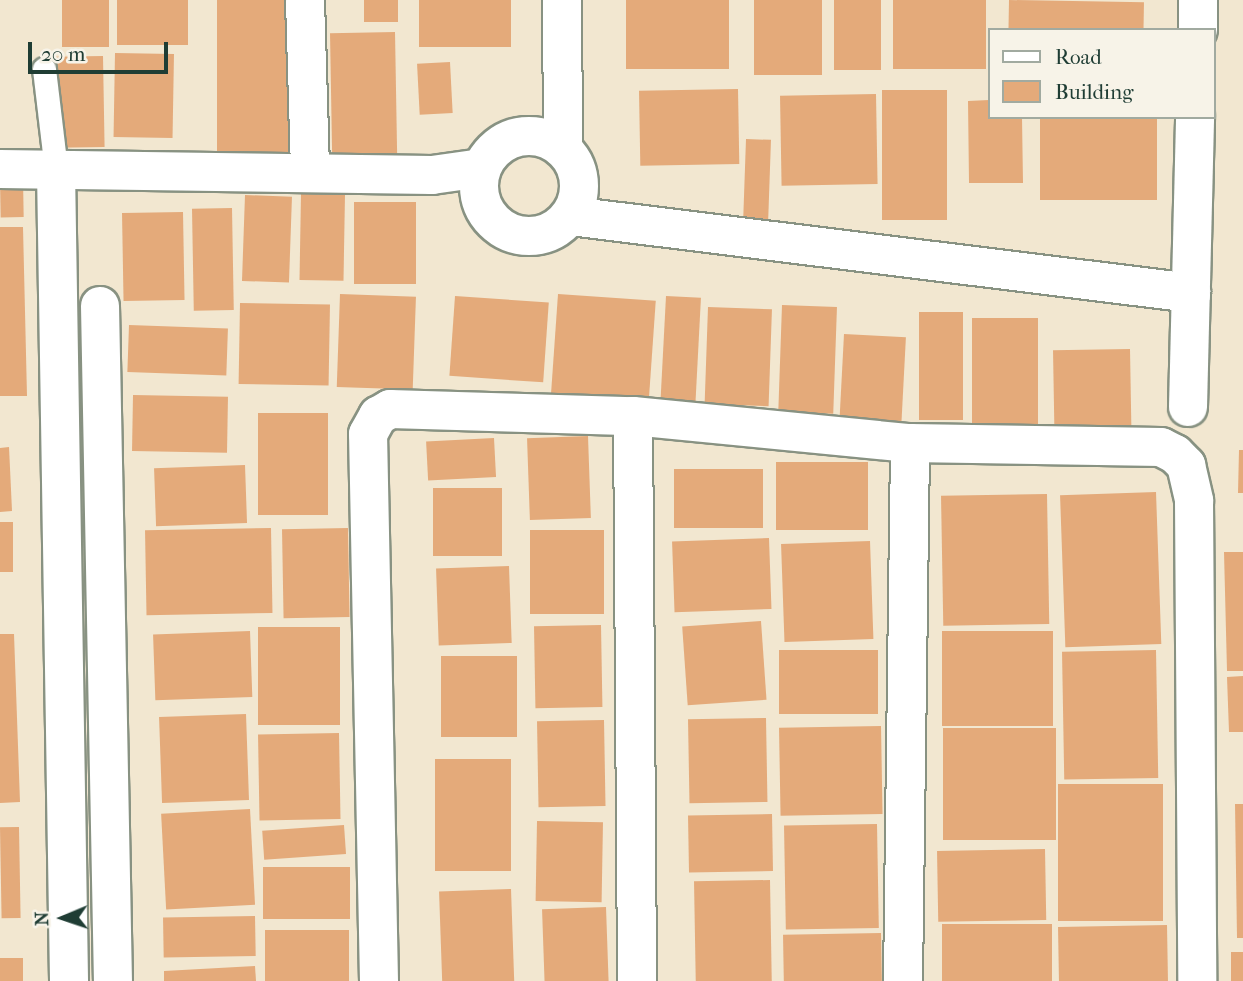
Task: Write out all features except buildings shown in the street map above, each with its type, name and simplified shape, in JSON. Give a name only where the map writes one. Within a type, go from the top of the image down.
[{"type":"street","points":[[305,0],[310,173]]},
{"type":"street","points":[[562,0],[563,149]]},
{"type":"street","points":[[1198,0],[1198,28]]},
{"type":"street","points":[[1188,407],[1195,119]]},
{"type":"street","points":[[517,137],[541,137],[563,149],[572,160],[580,188],[570,216],[543,236],[507,232],[492,221],[482,205],[478,187],[482,168],[496,148],[517,137]]},
{"type":"street","points":[[0,169],[432,175],[482,168]]},
{"type":"street","points":[[57,170],[69,981]]},
{"type":"street","points":[[570,216],[1191,293]]},
{"type":"street","points":[[100,306],[113,981]]},
{"type":"street","points":[[379,981],[368,434],[378,415],[390,409],[633,416],[910,443],[1161,447],[1185,465],[1194,501],[1197,981]]},
{"type":"street","points":[[633,416],[638,981]]},
{"type":"street","points":[[903,981],[910,443]]},
{"type":"lane","points":[[44,69],[57,170]]}]
